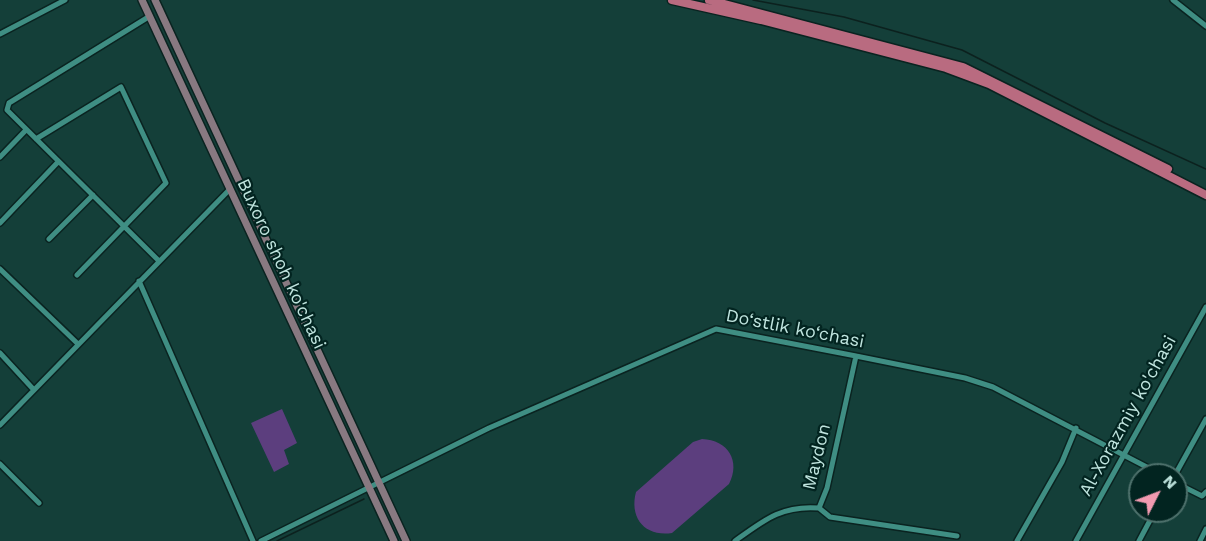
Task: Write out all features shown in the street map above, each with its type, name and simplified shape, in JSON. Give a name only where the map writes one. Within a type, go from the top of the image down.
[{"type":"highway","points":[[672,0],[781,24],[957,72],[989,84],[1206,195]]},
{"type":"highway","points":[[709,0],[919,54],[974,71],[1206,189]]},
{"type":"main road","name":"Buxoro shoh ko'chasi","points":[[142,0],[394,541]]},
{"type":"main road","name":"Buxoro shoh ko'chasi","points":[[155,0],[406,541]]},
{"type":"street","points":[[0,34],[65,0]]},
{"type":"street","points":[[1173,0],[1206,26]]},
{"type":"street","points":[[150,16],[9,104],[7,110],[158,260]]},
{"type":"street","points":[[36,139],[121,87],[166,183],[77,275]]},
{"type":"street","points":[[0,157],[26,130]]},
{"type":"street","points":[[0,223],[58,162]]},
{"type":"street","points":[[0,425],[158,260],[230,189]]},
{"type":"street","points":[[49,239],[93,195]]},
{"type":"street","points":[[0,269],[78,344]]},
{"type":"street","points":[[139,281],[253,541]]},
{"type":"street","name":"Al-Xorazmiy ko'chasi","points":[[1076,541],[1206,307]]},
{"type":"street","name":"Do‘stlik ko‘chasi","points":[[261,541],[489,428],[716,329],[856,356],[993,387],[1141,463]]},
{"type":"street","points":[[0,353],[34,390]]},
{"type":"street","name":"Maydon","points":[[738,540],[770,516],[790,508],[819,508],[827,488],[856,356]]},
{"type":"street","points":[[1182,463],[1206,419]]},
{"type":"street","points":[[1017,541],[1062,462],[1076,428]]},
{"type":"street","points":[[0,464],[39,503]]},
{"type":"street","points":[[1188,489],[1202,496],[1206,492]]},
{"type":"street","points":[[819,508],[830,517],[957,536]]},
{"type":"street","points":[[1139,541],[1149,523]]},
{"type":"street","points":[[1200,541],[1206,530]]},
{"type":"shaded area","points":[[282,409],[297,443],[284,450],[289,464],[274,472],[251,423]]},
{"type":"shaded area","points":[[702,439],[719,443],[730,453],[734,467],[729,484],[672,533],[654,532],[647,529],[637,517],[634,501],[636,492],[693,442]]},
{"type":"waterway","points":[[753,0],[844,17],[962,50],[1105,123],[1206,169]]},
{"type":"waterway","points":[[277,541],[364,499]]}]
